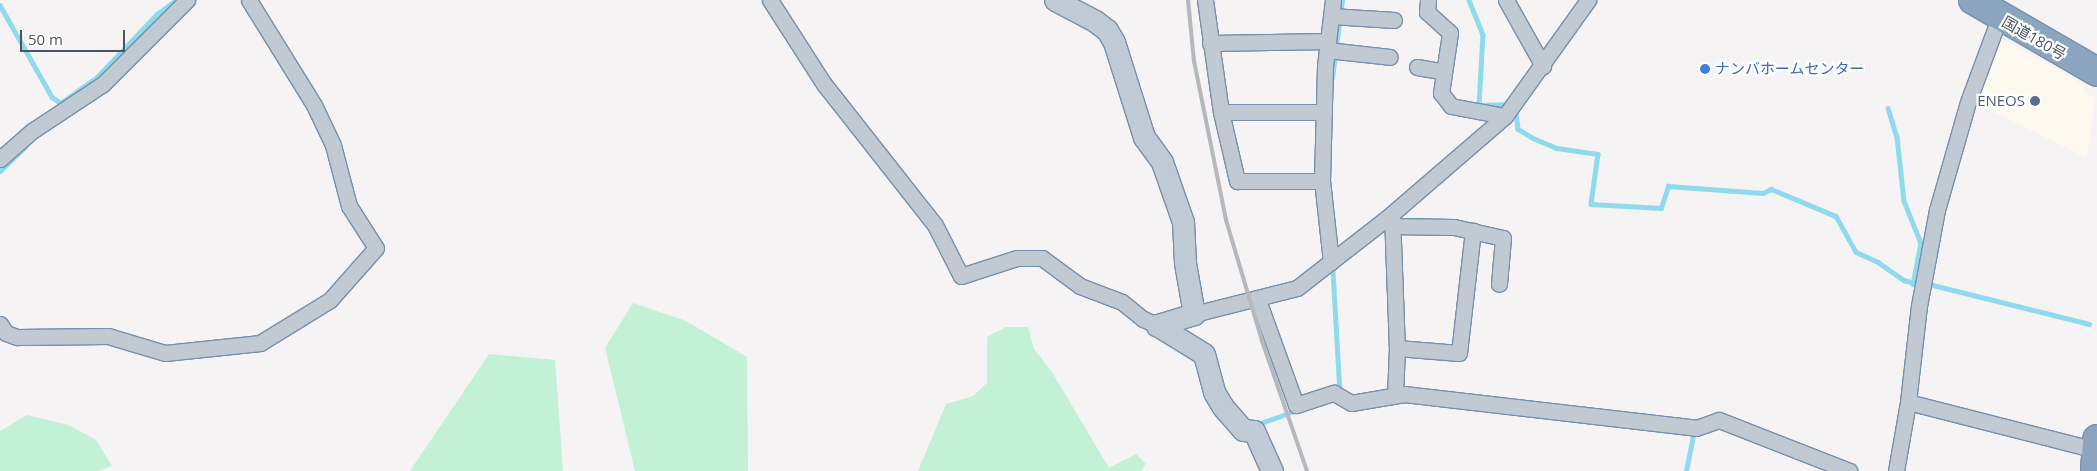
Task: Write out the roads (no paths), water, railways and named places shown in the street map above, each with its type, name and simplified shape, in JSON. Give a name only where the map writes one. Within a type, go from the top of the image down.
[{"type":"highway","name":"国道180号","points":[[1973,0],[1998,18],[2097,72]]},
{"type":"highway","points":[[2095,471],[2097,439]]},
{"type":"main road","points":[[1055,0],[1095,21],[1107,30],[1114,42],[1144,137],[1162,162],[1183,222],[1185,264],[1194,314],[1158,325]]},
{"type":"main road","points":[[1158,325],[1204,354],[1214,392],[1223,407],[1243,430],[1254,431],[1272,471]]},
{"type":"street","points":[[0,159],[32,131],[102,84],[187,0]]},
{"type":"street","points":[[0,324],[6,333],[17,337],[108,336],[165,353],[260,343],[330,300],[376,248],[349,206],[333,145],[314,105],[249,0]]},
{"type":"street","points":[[770,0],[824,84],[935,224],[961,276],[1017,258],[1042,258],[1080,286],[1122,302],[1143,319],[1158,325]]},
{"type":"street","points":[[1205,0],[1221,112],[1237,181],[1322,181]]},
{"type":"street","points":[[1331,262],[1322,181],[1324,112],[1331,48],[1337,16],[1333,0]]},
{"type":"street","points":[[1428,0],[1427,12],[1450,33],[1441,93],[1451,106],[1505,116]]},
{"type":"street","points":[[1506,0],[1543,66]]},
{"type":"street","points":[[1194,314],[1258,300],[1297,288],[1392,220],[1505,116],[1543,66],[1588,0]]},
{"type":"street","points":[[1337,16],[1394,20]]},
{"type":"street","points":[[1896,471],[1908,402],[1918,306],[1937,210],[1968,102],[1998,18]]},
{"type":"street","points":[[1210,43],[1331,48],[1390,57]]},
{"type":"street","points":[[1417,67],[1444,72]]},
{"type":"street","points":[[1221,112],[1324,112]]},
{"type":"street","points":[[1392,220],[1454,227],[1503,238],[1499,284]]},
{"type":"street","points":[[1392,220],[1397,348],[1396,393]]},
{"type":"street","points":[[1397,348],[1459,353],[1473,231]]},
{"type":"street","points":[[1258,300],[1296,406],[1337,395],[1351,403],[1396,393],[1619,416],[1696,428],[1719,420],[1849,471]]},
{"type":"street","points":[[1908,402],[2096,450]]},
{"type":"waterway","points":[[62,102],[97,77],[157,14],[176,0]]},
{"type":"waterway","points":[[1332,78],[1342,0]]},
{"type":"waterway","points":[[1469,0],[1483,34],[1479,105],[1509,104]]},
{"type":"waterway","points":[[0,5],[52,97],[61,103]]},
{"type":"waterway","points":[[1888,108],[1897,137],[1904,201],[1921,243],[1913,284]]},
{"type":"waterway","points":[[1516,113],[1518,129],[1533,138],[1557,148],[1598,154],[1591,204],[1661,208],[1668,186],[1763,193],[1771,189],[1836,216],[1856,252],[1878,262],[1904,280],[1917,284]]},
{"type":"waterway","points":[[0,171],[25,147]]},
{"type":"waterway","points":[[1333,271],[1340,391]]},
{"type":"waterway","points":[[1929,284],[2089,324]]},
{"type":"waterway","points":[[1258,424],[1297,410]]},
{"type":"waterway","points":[[1686,471],[1694,431]]},
{"type":"railway","points":[[1188,0],[1194,61],[1226,220],[1262,341],[1307,471]]},
{"type":"place","name":"ナンバホームセンター","points":[[1705,69]]},
{"type":"place","name":"ENEOS","points":[[2035,101]]}]
